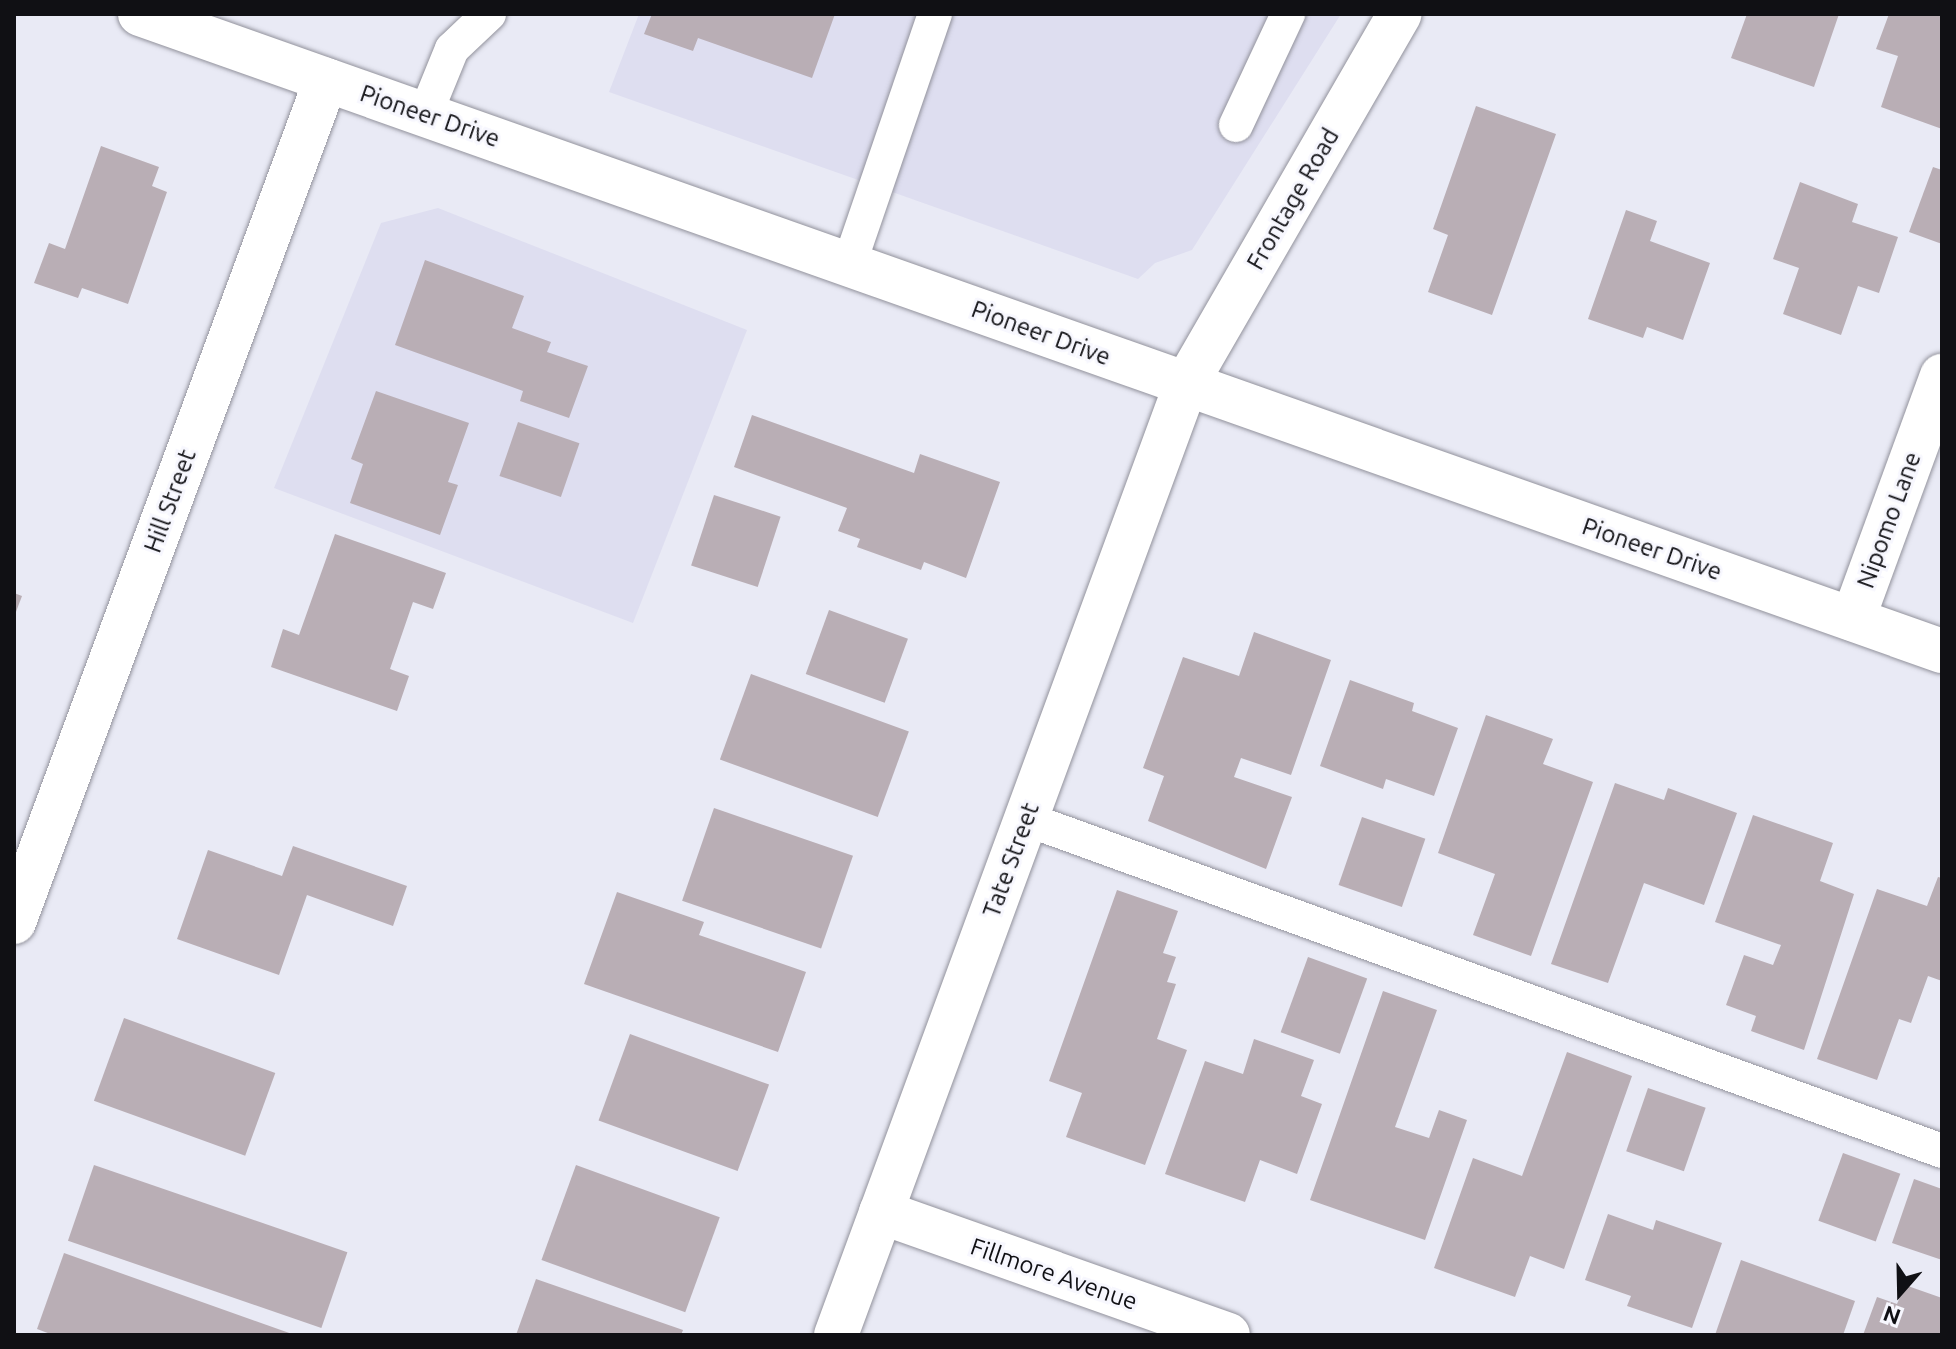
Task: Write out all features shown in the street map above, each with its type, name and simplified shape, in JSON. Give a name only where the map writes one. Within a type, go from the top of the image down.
[{"type":"street","name":"Pioneer Drive","points":[[140,14],[1942,651]]},
{"type":"street","name":"Frontage Road","points":[[1186,384],[1400,14]]},
{"type":"street","name":"Hill Street","points":[[14,922],[326,80]]},
{"type":"street","name":"Nipomo Lane","points":[[1853,619],[1942,376]]},
{"type":"street","name":"Tate Street","points":[[836,1335],[1186,384]]},
{"type":"street","name":"Fillmore Avenue","points":[[881,1212],[1228,1335]]},
{"type":"lane","points":[[446,14],[452,49]]},
{"type":"lane","points":[[425,115],[452,49],[489,14]]},
{"type":"lane","points":[[849,265],[935,14]]},
{"type":"lane","points":[[1236,125],[1288,14]]},
{"type":"lane","points":[[1026,819],[1942,1151]]},
{"type":"shaded area","points":[[639,14],[1341,14],[1192,250],[1155,263],[1138,279],[609,92]]},
{"type":"shaded area","points":[[438,208],[747,330],[633,623],[274,488],[381,223]]},
{"type":"building","points":[[652,14],[835,14],[812,78],[698,38],[693,51],[644,34]]},
{"type":"building","points":[[1747,14],[1839,14],[1814,87],[1731,58]]},
{"type":"building","points":[[1889,14],[1942,14],[1942,129],[1881,107],[1898,56],[1876,49]]},
{"type":"building","points":[[1476,106],[1556,134],[1492,315],[1428,292],[1448,235],[1433,229]]},
{"type":"building","points":[[101,146],[159,167],[152,186],[167,192],[128,304],[82,288],[78,298],[34,283],[49,243],[65,249]]},
{"type":"building","points":[[1933,167],[1942,170],[1942,244],[1909,232]]},
{"type":"building","points":[[1800,182],[1858,204],[1852,222],[1898,237],[1879,293],[1858,286],[1841,335],[1783,314],[1799,268],[1773,259]]},
{"type":"building","points":[[1626,210],[1657,221],[1650,241],[1710,263],[1683,340],[1647,327],[1643,338],[1588,319]]},
{"type":"building","points":[[425,260],[524,296],[512,328],[551,342],[547,352],[588,366],[569,418],[520,401],[523,391],[395,345]]},
{"type":"building","points":[[376,391],[469,423],[448,482],[458,485],[440,535],[350,503],[363,464],[351,459]]},
{"type":"building","points":[[752,415],[914,473],[920,454],[1000,482],[966,578],[924,562],[921,570],[857,547],[860,539],[838,531],[847,508],[734,467]]},
{"type":"building","points":[[518,422],[579,443],[561,497],[499,476]]},
{"type":"building","points":[[714,495],[781,517],[758,587],[691,565]]},
{"type":"building","points":[[335,534],[446,573],[433,609],[413,602],[390,669],[409,676],[397,711],[271,667],[283,629],[299,635]]},
{"type":"building","points":[[14,593],[22,596],[14,617]]},
{"type":"building","points":[[829,610],[908,639],[885,703],[806,674]]},
{"type":"building","points":[[1254,632],[1331,660],[1291,775],[1241,758],[1234,777],[1292,797],[1266,869],[1148,821],[1164,776],[1143,768],[1183,657],[1239,676]]},
{"type":"building","points":[[751,674],[909,731],[878,817],[720,760]]},
{"type":"building","points":[[1350,680],[1414,703],[1412,711],[1458,728],[1434,796],[1386,779],[1383,789],[1320,766]]},
{"type":"building","points":[[1486,715],[1553,739],[1543,764],[1593,782],[1531,956],[1473,935],[1495,874],[1438,853]]},
{"type":"building","points":[[1615,783],[1664,800],[1668,788],[1737,813],[1704,905],[1644,883],[1608,983],[1551,964]]},
{"type":"building","points":[[714,808],[853,856],[821,949],[682,901]]},
{"type":"building","points":[[1753,815],[1833,843],[1820,881],[1854,894],[1804,1050],[1751,1031],[1756,1016],[1726,1005],[1744,955],[1773,965],[1781,945],[1715,922]]},
{"type":"building","points":[[1362,817],[1425,839],[1402,907],[1339,885]]},
{"type":"building","points":[[293,846],[407,886],[393,926],[307,895],[279,975],[177,939],[208,850],[282,876]]},
{"type":"building","points":[[1938,877],[1942,878],[1942,981],[1928,976],[1911,1023],[1899,1019],[1877,1080],[1817,1059],[1877,889],[1927,906]]},
{"type":"building","points":[[1117,890],[1178,911],[1163,953],[1176,957],[1167,982],[1176,984],[1157,1039],[1187,1050],[1145,1165],[1066,1137],[1082,1093],[1049,1081]]},
{"type":"building","points":[[617,892],[704,922],[699,935],[806,972],[778,1052],[584,984]]},
{"type":"building","points":[[1308,957],[1367,979],[1340,1054],[1281,1032]]},
{"type":"building","points":[[1383,991],[1437,1010],[1395,1127],[1429,1138],[1439,1110],[1467,1120],[1425,1240],[1310,1200]]},
{"type":"building","points":[[124,1018],[275,1073],[245,1156],[94,1101]]},
{"type":"building","points":[[630,1034],[769,1085],[738,1171],[599,1120]]},
{"type":"building","points":[[1254,1039],[1314,1060],[1301,1096],[1322,1104],[1297,1174],[1260,1160],[1245,1202],[1165,1174],[1205,1061],[1243,1074]]},
{"type":"building","points":[[1567,1052],[1632,1076],[1564,1269],[1530,1256],[1515,1297],[1434,1268],[1473,1158],[1522,1176]]},
{"type":"building","points":[[1648,1088],[1706,1108],[1684,1171],[1626,1151]]},
{"type":"building","points":[[1843,1153],[1900,1174],[1876,1242],[1818,1221]]},
{"type":"building","points":[[94,1165],[347,1252],[321,1328],[68,1241]]},
{"type":"building","points":[[576,1165],[720,1217],[685,1312],[541,1260]]},
{"type":"building","points":[[1914,1179],[1942,1189],[1942,1260],[1892,1243]]},
{"type":"building","points":[[1608,1214],[1653,1230],[1656,1220],[1722,1243],[1692,1328],[1627,1306],[1631,1296],[1585,1280]]},
{"type":"building","points":[[64,1253],[295,1335],[53,1335],[37,1329]]},
{"type":"building","points":[[1741,1260],[1855,1301],[1843,1335],[1715,1335]]},
{"type":"building","points":[[536,1279],[683,1330],[681,1335],[516,1335]]},
{"type":"building","points":[[1905,1285],[1942,1298],[1942,1335],[1863,1335],[1877,1297],[1897,1304]]}]
